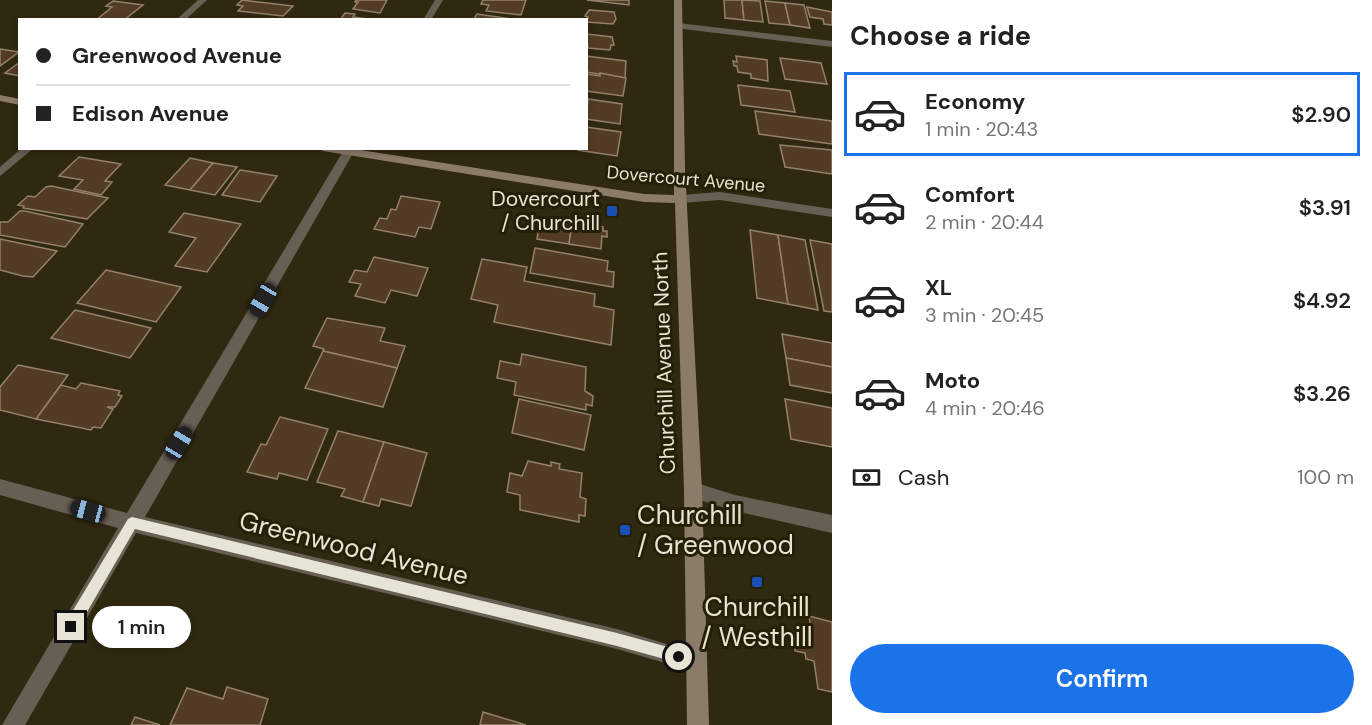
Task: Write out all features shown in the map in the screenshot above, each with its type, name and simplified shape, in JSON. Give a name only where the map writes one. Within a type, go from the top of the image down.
[{"type":"main road","name":"Churchill Avenue North","points":[[678,0],[681,199],[693,489],[698,725]]},
{"type":"main road","points":[[0,98],[18,102]]},
{"type":"main road","name":"Dovercourt Avenue","points":[[350,150],[644,198],[681,199]]},
{"type":"street","points":[[182,18],[202,0]]},
{"type":"street","points":[[428,18],[439,0]]},
{"type":"street","points":[[678,26],[832,44]]},
{"type":"street","points":[[0,173],[27,150]]},
{"type":"street","points":[[13,725],[350,150]]},
{"type":"street","name":"Dovercourt Avenue","points":[[681,199],[720,196],[832,213]]},
{"type":"street","name":"Greenwood Avenue","points":[[0,487],[132,523],[617,639],[696,662]]},
{"type":"street","points":[[693,489],[735,503],[832,524]]},
{"type":"building","points":[[242,0],[293,6],[283,16],[238,11],[243,6],[237,5]]},
{"type":"building","points":[[356,0],[387,0],[380,13],[353,9],[358,2],[355,2]]},
{"type":"building","points":[[483,0],[526,0],[521,15],[486,11],[489,5],[481,4]]},
{"type":"building","points":[[587,0],[629,0],[629,5]]},
{"type":"building","points":[[724,0],[742,0],[744,20],[725,18]]},
{"type":"building","points":[[742,0],[760,1],[763,22],[744,20]]},
{"type":"building","points":[[113,1],[143,5],[127,18],[98,18],[112,7],[106,6]]},
{"type":"building","points":[[765,1],[785,3],[790,25],[769,23]]},
{"type":"building","points":[[785,3],[804,5],[810,28],[790,25]]},
{"type":"building","points":[[807,7],[832,12],[832,25],[824,24],[823,19],[810,17]]},
{"type":"building","points":[[589,10],[614,12],[616,19],[613,24],[588,22],[588,17],[585,16]]},
{"type":"building","points":[[345,13],[355,14],[353,17],[361,18],[341,18]]},
{"type":"building","points":[[477,14],[505,18],[475,18]]},
{"type":"building","points":[[588,34],[612,37],[614,45],[611,45],[610,50],[588,48]]},
{"type":"building","points":[[0,49],[18,52],[18,53],[0,66]]},
{"type":"building","points":[[588,56],[626,61],[625,78],[588,72]]},
{"type":"building","points":[[736,56],[767,60],[768,81],[751,78],[751,74],[738,72],[733,61],[737,62]]},
{"type":"building","points":[[780,58],[821,63],[827,84],[785,79]]},
{"type":"building","points":[[18,63],[18,76],[5,73]]},
{"type":"building","points":[[600,73],[626,78],[623,96],[588,91],[588,74],[600,76]]},
{"type":"building","points":[[738,85],[790,91],[795,112],[741,105]]},
{"type":"building","points":[[588,99],[622,104],[620,124],[588,119]]},
{"type":"building","points":[[755,111],[832,121],[832,144],[759,134]]},
{"type":"building","points":[[588,127],[621,132],[617,156],[577,150],[588,150]]},
{"type":"building","points":[[780,145],[832,150],[832,174],[785,167]]},
{"type":"building","points":[[79,157],[121,164],[105,181],[112,182],[101,195],[74,189],[83,180],[59,176]]},
{"type":"building","points":[[190,158],[213,163],[190,190],[165,185]]},
{"type":"building","points":[[213,163],[237,167],[215,195],[190,190]]},
{"type":"building","points":[[240,170],[277,176],[260,202],[222,195]]},
{"type":"building","points":[[51,186],[108,198],[87,219],[23,208],[24,206],[18,205],[28,196],[35,197],[46,187]]},
{"type":"building","points":[[401,196],[440,202],[431,229],[419,227],[415,237],[374,229],[380,218],[387,219],[391,209],[396,210]]},
{"type":"building","points":[[20,211],[83,224],[65,247],[0,235],[0,222],[8,222]]},
{"type":"building","points":[[184,213],[241,224],[207,272],[175,266],[196,238],[169,232]]},
{"type":"building","points":[[540,218],[572,222],[569,244],[537,239]]},
{"type":"building","points":[[572,222],[603,227],[603,231],[607,231],[607,237],[602,236],[601,249],[569,244]]},
{"type":"building","points":[[750,230],[778,235],[788,304],[757,298]]},
{"type":"building","points":[[778,235],[805,240],[818,310],[788,304]]},
{"type":"building","points":[[0,239],[57,251],[33,277],[23,276],[0,270]]},
{"type":"building","points":[[810,240],[832,244],[832,312],[824,311]]},
{"type":"building","points":[[535,248],[608,261],[607,271],[614,272],[613,287],[530,273]]},
{"type":"building","points":[[374,257],[428,268],[417,296],[391,290],[385,303],[355,296],[361,284],[349,282],[355,270],[367,272]]},
{"type":"building","points":[[482,259],[527,267],[524,281],[595,294],[594,306],[614,310],[611,345],[494,322],[498,305],[471,299]]},
{"type":"building","points":[[106,270],[181,287],[156,322],[77,303]]},
{"type":"building","points":[[75,310],[151,328],[130,358],[51,338]]},
{"type":"building","points":[[327,318],[385,328],[380,341],[405,346],[397,368],[323,351],[324,349],[313,346]]},
{"type":"building","points":[[782,334],[832,343],[832,367],[786,358]]},
{"type":"building","points":[[323,351],[397,368],[383,407],[305,388]]},
{"type":"building","points":[[522,354],[586,367],[585,391],[593,396],[592,406],[586,404],[586,410],[514,395],[516,382],[497,378],[500,361],[520,365]]},
{"type":"building","points":[[786,358],[832,367],[832,393],[790,385]]},
{"type":"building","points":[[18,365],[68,375],[36,419],[0,410],[0,387]]},
{"type":"building","points":[[81,383],[120,391],[118,395],[122,396],[115,407],[107,407],[113,409],[101,428],[93,427],[91,430],[36,419],[61,385],[76,389]]},
{"type":"building","points":[[519,399],[591,415],[584,450],[512,433]]},
{"type":"building","points":[[785,399],[832,408],[832,447],[791,439]]},
{"type":"building","points":[[280,417],[328,429],[307,480],[279,473],[277,479],[247,472],[261,444],[266,445]]},
{"type":"building","points":[[338,431],[384,442],[363,502],[341,496],[345,489],[317,482]]},
{"type":"building","points":[[384,442],[427,453],[411,506],[381,499],[379,506],[363,502]]},
{"type":"building","points":[[528,461],[551,466],[551,462],[560,464],[559,469],[582,473],[580,497],[586,499],[585,516],[579,515],[579,522],[520,510],[520,495],[507,492],[510,473],[522,476]]},
{"type":"building","points":[[809,616],[832,622],[832,692],[818,689],[814,661],[806,659],[805,653],[795,651],[794,636],[803,639],[803,634],[812,636]]},
{"type":"building","points":[[227,687],[268,699],[260,725],[170,725],[187,688],[223,699]]},
{"type":"building","points":[[483,712],[526,725],[480,725]]},
{"type":"building","points":[[135,717],[160,725],[131,725]]},
{"type":"place","name":"Dovercourt / Churchill","points":[[612,211]]},
{"type":"place","name":"Churchill / Greenwood","points":[[625,530]]},
{"type":"place","name":"Churchill / Westhill","points":[[757,582]]},
{"type":"route","points":[[71,627],[132,523],[646,646],[679,657]]}]
